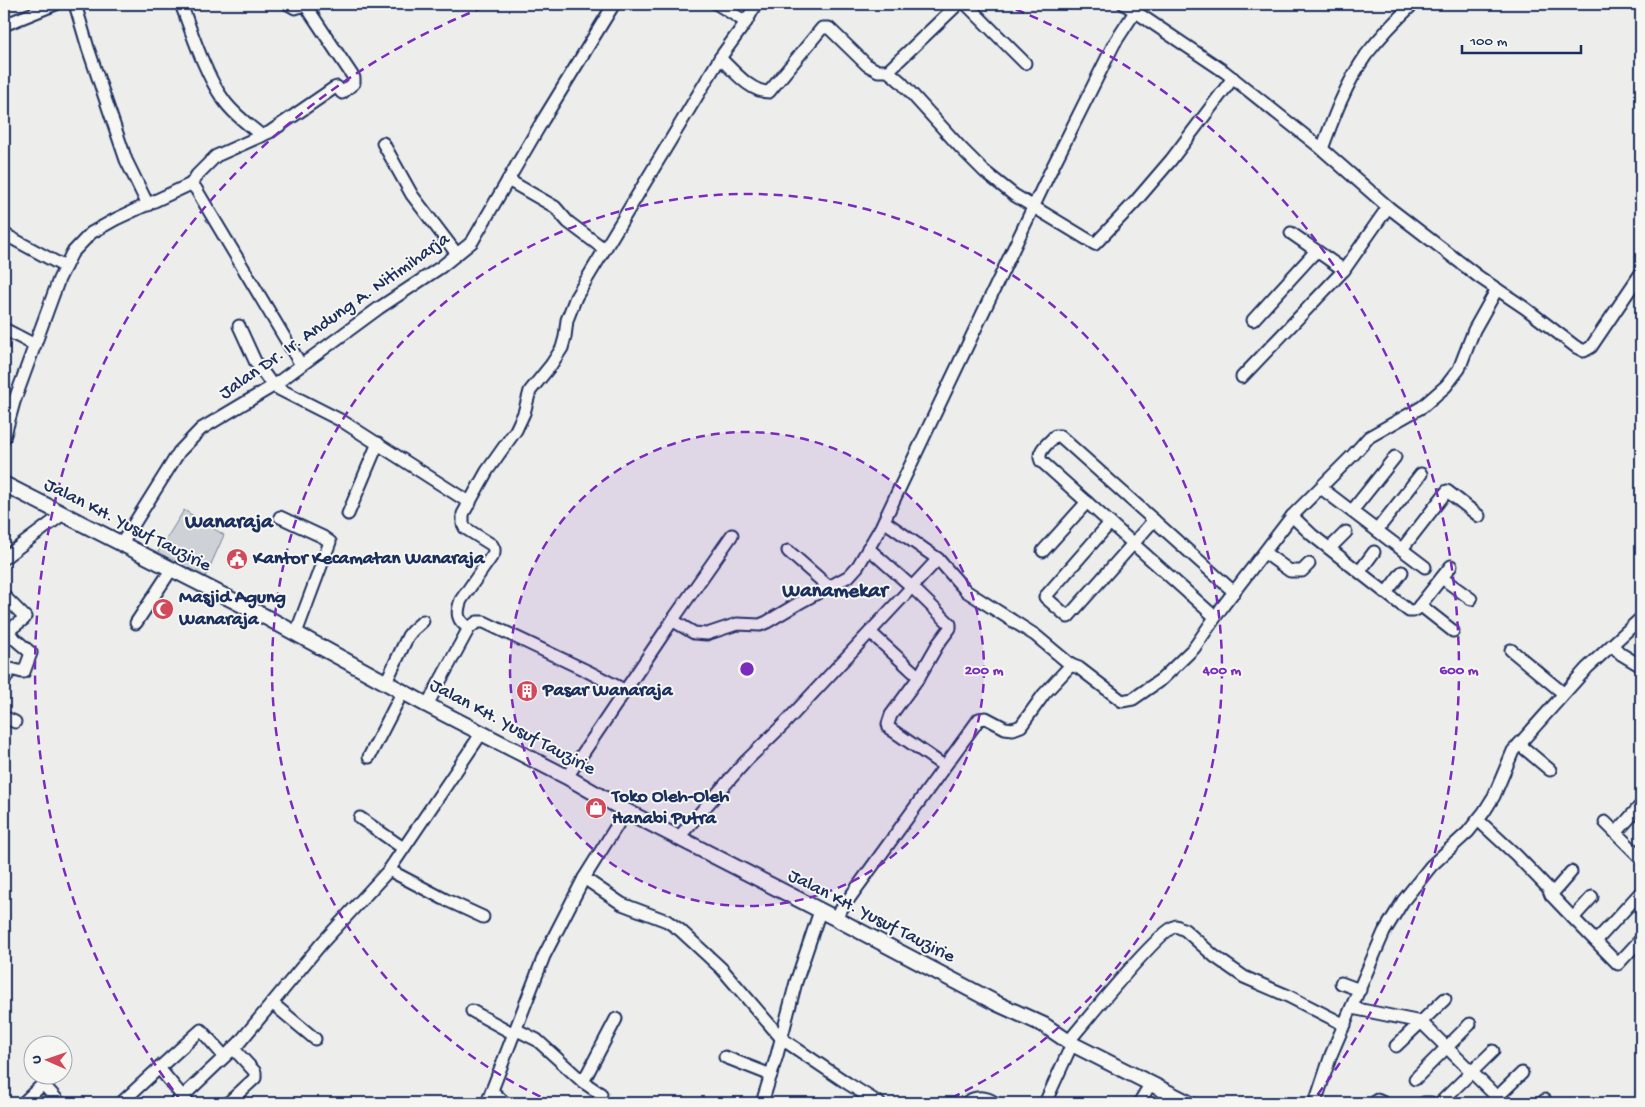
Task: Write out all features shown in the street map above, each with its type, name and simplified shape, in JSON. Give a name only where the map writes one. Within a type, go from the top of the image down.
[{"type":"main road","name":"Jalan KH. Yusuf Tauzirie","points":[[4,484],[122,543],[386,682],[427,706],[567,777],[626,811],[836,918],[998,1004],[1044,1025],[1071,1042],[1189,1103]]},
{"type":"street","points":[[4,24],[56,4]]},
{"type":"street","points":[[75,4],[126,160],[148,205]]},
{"type":"street","points":[[181,4],[213,83],[223,100],[262,136]]},
{"type":"street","points":[[4,438],[14,402],[65,267],[72,253],[91,233],[191,184],[197,175],[216,156],[262,136],[334,88],[342,92],[354,83],[354,78],[308,5],[295,8],[288,4]]},
{"type":"street","name":"Jalan Dr. Ir. Andung A. Nitimiharja","points":[[122,543],[168,468],[201,429],[273,386],[379,308],[441,267],[472,242],[614,4]]},
{"type":"street","points":[[717,4],[746,22]]},
{"type":"street","points":[[469,628],[459,620],[457,615],[458,608],[461,600],[492,557],[494,549],[492,545],[465,528],[463,524],[464,514],[487,471],[516,430],[524,413],[530,391],[562,348],[566,320],[570,309],[604,249],[720,58],[746,22],[756,4]]},
{"type":"street","points":[[888,72],[958,4]]},
{"type":"street","points":[[966,4],[1025,63]]},
{"type":"street","points":[[1124,4],[1137,8],[1233,78],[1322,149],[1388,207],[1479,277],[1576,347],[1584,351],[1591,347],[1641,273]]},
{"type":"street","points":[[1322,149],[1343,96],[1367,55],[1400,16],[1413,4]]},
{"type":"street","points":[[674,618],[677,623],[694,633],[707,634],[737,624],[760,625],[849,576],[858,566],[884,522],[1049,174],[1114,44],[1137,8]]},
{"type":"street","points":[[720,58],[746,82],[759,91],[769,92],[822,28],[829,28],[867,65],[888,72],[901,82],[960,147],[985,172],[1014,196],[1034,206],[1093,243],[1097,243],[1175,156],[1233,78]]},
{"type":"street","points":[[383,143],[412,195],[457,254]]},
{"type":"street","points":[[508,180],[555,207],[571,225],[604,249]]},
{"type":"street","points":[[191,184],[201,197],[301,364]]},
{"type":"street","points":[[1242,376],[1344,270],[1388,207]]},
{"type":"street","points":[[1291,233],[1344,270]]},
{"type":"street","points":[[4,234],[65,267]]},
{"type":"street","points":[[1253,320],[1316,251]]},
{"type":"street","points":[[884,522],[938,559],[966,591],[1035,635],[1071,665],[1079,668],[1120,700],[1130,701],[1162,679],[1194,648],[1215,617],[1292,516],[1369,437],[1422,407],[1446,386],[1460,368],[1474,330],[1497,289]]},
{"type":"street","points":[[238,326],[255,361],[273,386],[342,421],[470,502]]},
{"type":"street","points":[[4,329],[35,345]]},
{"type":"street","points":[[1215,617],[1041,461],[1040,453],[1055,436],[1060,436],[1234,592]]},
{"type":"street","points":[[348,514],[378,443]]},
{"type":"street","points":[[1352,511],[1395,457]]},
{"type":"street","points":[[1377,530],[1421,474]]},
{"type":"street","points":[[1321,488],[1425,567]]},
{"type":"street","points":[[1402,549],[1447,491],[1479,516]]},
{"type":"street","points":[[1044,551],[1087,502]]},
{"type":"street","points":[[4,558],[63,514]]},
{"type":"street","points":[[1292,516],[1312,535],[1409,611],[1417,609],[1451,566]]},
{"type":"street","points":[[280,517],[330,542],[296,634]]},
{"type":"street","points":[[1110,523],[1045,597],[1068,618],[1154,520]]},
{"type":"street","points":[[1330,548],[1346,532]]},
{"type":"street","points":[[567,777],[732,535]]},
{"type":"street","points":[[868,548],[912,587],[950,626],[919,677],[891,715],[888,724],[889,728],[944,766]]},
{"type":"street","points":[[788,551],[829,587]]},
{"type":"street","points":[[1360,571],[1374,552]]},
{"type":"street","points":[[1265,553],[1290,571],[1302,571],[1310,564]]},
{"type":"street","points":[[678,838],[746,762],[785,724],[938,559]]},
{"type":"street","points":[[136,623],[171,570]]},
{"type":"street","points":[[1386,593],[1402,572]]},
{"type":"street","points":[[1442,578],[1471,599]]},
{"type":"street","points":[[4,596],[24,617],[24,619],[9,630],[9,634],[31,651],[31,654],[24,672],[11,669],[4,681]]},
{"type":"street","points":[[1420,605],[1453,631]]},
{"type":"street","points":[[1315,1103],[1332,1055],[1384,932],[1403,901],[1431,866],[1468,832],[1478,820],[1494,796],[1513,751],[1587,668],[1641,618]]},
{"type":"street","points":[[386,682],[408,636],[423,620]]},
{"type":"street","points":[[427,706],[469,628],[477,622],[484,622],[626,691]]},
{"type":"street","points":[[870,632],[919,677]]},
{"type":"street","points":[[1612,645],[1641,666]]},
{"type":"street","points":[[1511,650],[1564,693]]},
{"type":"street","points":[[836,918],[944,766],[981,718],[986,718],[1009,729],[1021,726],[1044,694],[1071,665]]},
{"type":"street","points":[[369,757],[402,692]]},
{"type":"street","points":[[4,717],[15,722]]},
{"type":"street","points":[[159,1068],[182,1101],[233,1048],[322,944],[389,870],[481,734]]},
{"type":"street","points":[[1519,744],[1550,770]]},
{"type":"street","points":[[1616,832],[1641,805]]},
{"type":"street","points":[[488,1103],[544,956],[584,878],[626,811]]},
{"type":"street","points":[[360,818],[403,848]]},
{"type":"street","points":[[1478,820],[1548,888],[1551,894],[1573,918],[1618,964],[1641,939]]},
{"type":"street","points":[[1605,822],[1641,858]]},
{"type":"street","points":[[389,870],[483,917]]},
{"type":"street","points":[[1551,894],[1571,872]]},
{"type":"street","points":[[584,878],[622,904],[666,921],[680,930],[722,969],[782,1038],[879,1103]]},
{"type":"street","points":[[1596,941],[1641,892]]},
{"type":"street","points":[[1573,918],[1592,897]]},
{"type":"street","points":[[762,1103],[782,1038],[796,982],[820,911]]},
{"type":"street","points":[[1044,1103],[1071,1042],[1099,1004],[1168,929],[1176,926],[1185,930],[1214,956],[1244,977],[1288,996],[1345,1025]]},
{"type":"street","points":[[1341,983],[1360,990]]},
{"type":"street","points":[[1396,1046],[1446,999]]},
{"type":"street","points":[[272,1003],[315,1039]]},
{"type":"street","points":[[1352,1008],[1421,1022],[1472,1072],[1497,1101],[1522,1073]]},
{"type":"street","points":[[472,1011],[515,1032],[537,1040],[583,1082],[601,1094]]},
{"type":"street","points":[[583,1082],[616,1019]]},
{"type":"street","points":[[1415,1079],[1470,1024]]},
{"type":"street","points":[[122,1103],[201,1030],[224,1056]]},
{"type":"street","points":[[228,1103],[256,1075],[256,1072],[233,1048]]},
{"type":"street","points":[[1440,1103],[1493,1051]]},
{"type":"street","points":[[725,1057],[771,1075]]},
{"type":"street","points":[[1139,1103],[1151,1083]]},
{"type":"street","points":[[23,1103],[43,1084],[60,1103]]},
{"type":"street","points":[[492,1091],[505,1103]]},
{"type":"street","points":[[966,1103],[976,1097],[987,1098],[995,1103]]},
{"type":"street","points":[[1424,1103],[1431,1103]]},
{"type":"shaded area","points":[[184,510],[224,535],[203,582],[155,557]]},
{"type":"place","name":"Kantor Kecamatan Wanaraja","points":[[237,559]]},
{"type":"place","name":"Masjid Agung Wanaraja","points":[[163,609]]},
{"type":"place","name":"Pasar Wanaraja","points":[[527,691]]},
{"type":"place","name":"Toko Oleh-Oleh Hanabi Putra","points":[[596,808]]},
{"type":"district","name":"Wanaraja","points":[[229,523]]},
{"type":"district","name":"Wanamekar","points":[[835,592]]}]
